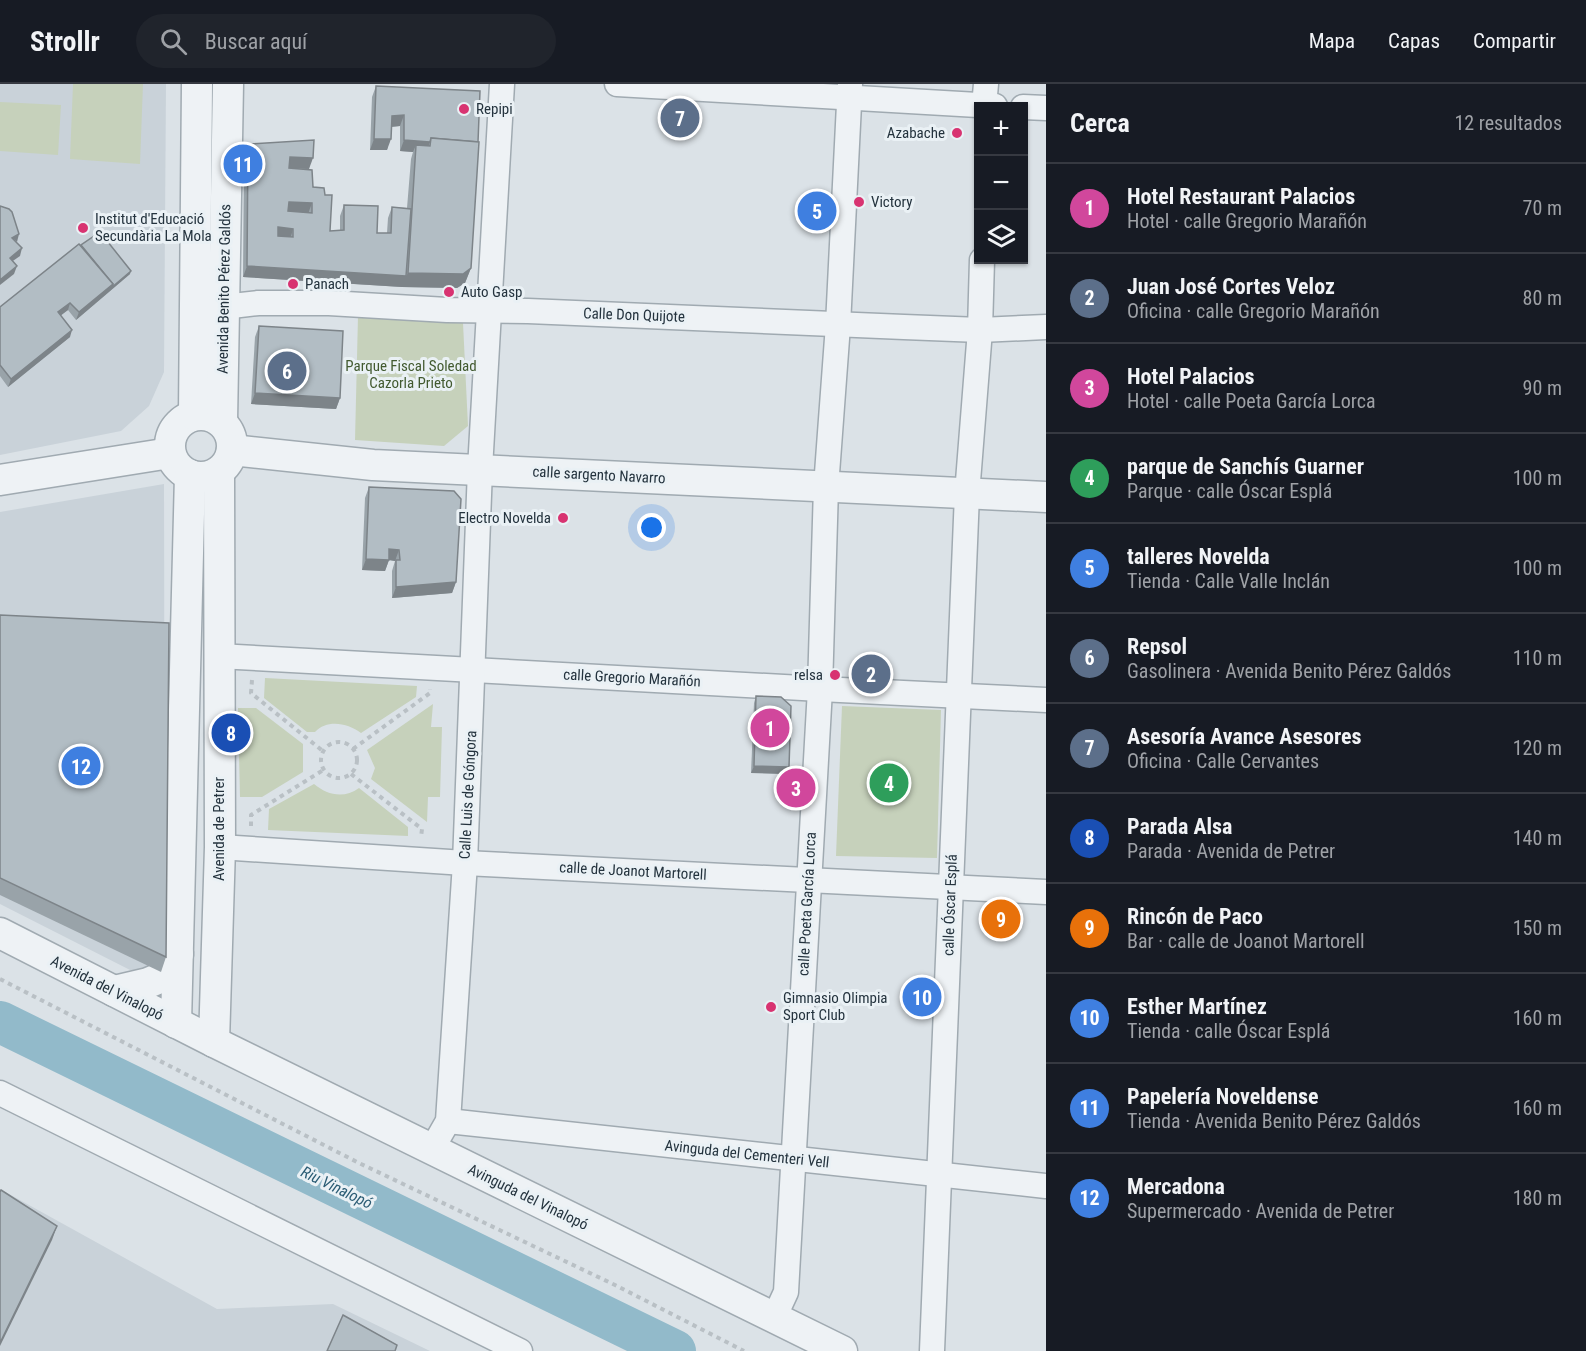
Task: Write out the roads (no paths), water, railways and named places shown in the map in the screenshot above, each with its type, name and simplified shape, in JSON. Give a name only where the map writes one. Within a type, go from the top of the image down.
[{"type":"street","name":"Avenida Benito Pérez Galdós","points":[[194,415],[197,84]]},
{"type":"street","name":"Avenida Benito Pérez Galdós","points":[[222,422],[228,84]]},
{"type":"street","name":"Calle Luis de Góngora","points":[[448,1121],[465,863],[480,469],[502,84]]},
{"type":"street","points":[[617,84],[850,90],[974,105]]},
{"type":"street","points":[[984,102],[986,84]]},
{"type":"street","name":"calle Poeta García Lorca","points":[[774,1318],[786,1292],[820,689],[826,488],[838,325],[850,90]]},
{"type":"street","points":[[1028,108],[1046,108]]},
{"type":"street","name":"calle Óscar Esplá","points":[[932,1351],[967,494],[980,330],[982,264]]},
{"type":"street","name":"Calle Don Quijote","points":[[223,307],[258,303],[329,303],[980,330],[1046,327]]},
{"type":"street","points":[[176,1023],[203,462],[231,436],[222,422],[208,415],[194,415],[180,422],[170,439],[203,462]]},
{"type":"street","name":"calle sargento Navarro","points":[[0,480],[203,462],[480,469],[967,494]]},
{"type":"street","name":"Avenida de Petrer","points":[[203,462],[218,656],[220,847],[214,1042]]},
{"type":"street","points":[[967,494],[1046,497]]},
{"type":"street","name":"calle Gregorio Marañón","points":[[218,656],[1046,699]]},
{"type":"street","name":"calle de Joanot Martorell","points":[[220,847],[465,863],[1046,892]]},
{"type":"street","name":"Avenida del Vinalopó","points":[[0,933],[214,1042]]},
{"type":"street","points":[[114,991],[167,975],[178,954]]},
{"type":"street","name":"Avinguda del Vinalopó","points":[[214,1042],[842,1351]]},
{"type":"street","points":[[0,1093],[520,1351]]},
{"type":"street","points":[[432,1149],[448,1121]]},
{"type":"street","name":"Avinguda del Cementeri Vell","points":[[448,1121],[1046,1186]]},
{"type":"waterway","name":"Riu Vinalopó","points":[[0,1022],[675,1351]]},
{"type":"place","name":"Repipi","points":[[464,109]]},
{"type":"place","name":"Asesoría Avance Asesores","points":[[680,118]]},
{"type":"place","name":"Azabache","points":[[957,133]]},
{"type":"place","name":"Papelería Noveldense","points":[[243,164]]},
{"type":"place","name":"Victory","points":[[859,202]]},
{"type":"place","name":"talleres Novelda","points":[[817,211]]},
{"type":"place","name":"Institut d'Educació Secundària La Mola","points":[[83,228]]},
{"type":"place","name":"Panach","points":[[293,284]]},
{"type":"place","name":"Auto Gasp","points":[[449,292]]},
{"type":"place","name":"Repsol","points":[[287,371]]},
{"type":"place","name":"Electro Novelda","points":[[563,518]]},
{"type":"place","name":"Juan José Cortes Veloz","points":[[871,674]]},
{"type":"place","name":"relsa","points":[[835,675]]},
{"type":"place","name":"Hotel Restaurant Palacios","points":[[770,728]]},
{"type":"place","name":"Parada Alsa","points":[[231,733]]},
{"type":"place","name":"Mercadona","points":[[81,766]]},
{"type":"place","name":"parque de Sanchís Guarner","points":[[889,783]]},
{"type":"place","name":"Hotel Palacios","points":[[796,788]]},
{"type":"place","name":"Rincón de Paco","points":[[1001,919]]},
{"type":"place","name":"Esther Martínez","points":[[922,997]]},
{"type":"place","name":"Gimnasio Olimpia Sport Club","points":[[771,1007]]},
{"type":"park label","name":"Parque Fiscal Soledad Cazorla Prieto","points":[[411,374]]}]
